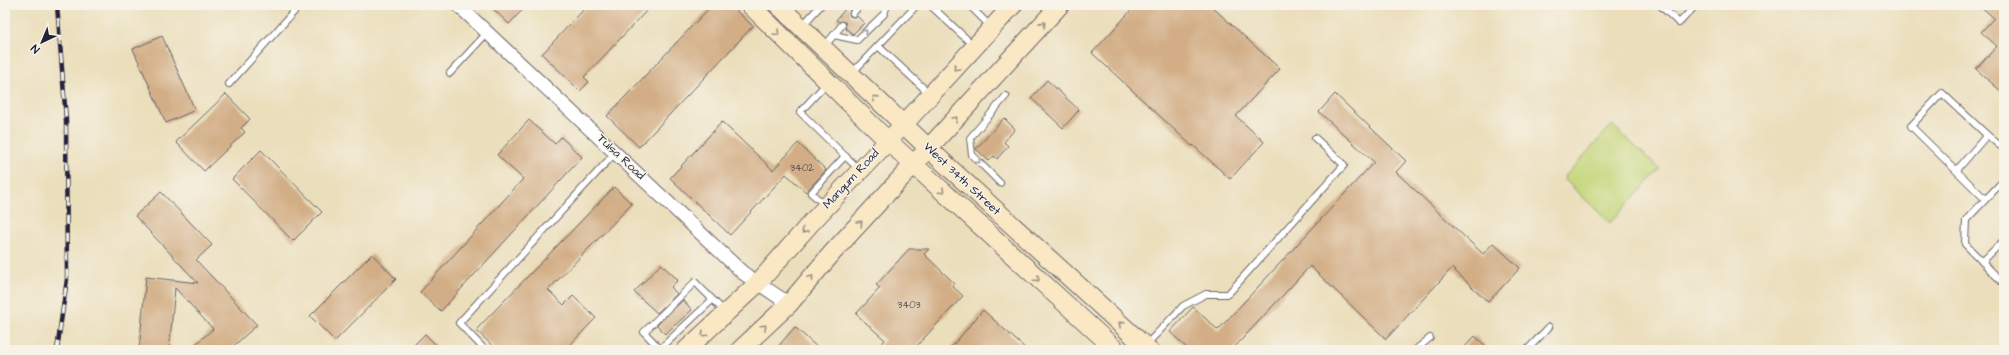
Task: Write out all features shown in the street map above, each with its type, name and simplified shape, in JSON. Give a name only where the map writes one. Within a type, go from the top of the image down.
[{"type":"main road","name":"West 34th Street","points":[[750,5],[888,141],[1116,350]]},
{"type":"main road","name":"West 34th Street","points":[[778,5],[801,27],[828,41],[851,74],[928,148],[1147,348]]},
{"type":"main road","name":"Mangum Road","points":[[686,350],[758,283],[826,206],[931,95],[1013,5]]},
{"type":"main road","points":[[740,350],[789,304],[833,252],[1060,5]]},
{"type":"street","name":"Tulsa Road","points":[[458,5],[743,273],[789,304]]},
{"type":"lane","points":[[229,84],[300,5]]},
{"type":"lane","points":[[801,27],[821,5]]},
{"type":"lane","points":[[853,13],[860,5]]},
{"type":"lane","points":[[828,41],[857,40],[884,14],[887,5]]},
{"type":"lane","points":[[851,74],[917,5]]},
{"type":"lane","points":[[930,5],[975,47]]},
{"type":"lane","points":[[969,5],[993,28]]},
{"type":"lane","points":[[1660,5],[1679,23],[1696,5]]},
{"type":"lane","points":[[828,41],[842,25]]},
{"type":"lane","points":[[450,73],[487,33]]},
{"type":"lane","points":[[878,46],[931,95]]},
{"type":"lane","points":[[828,82],[800,112],[860,170]]},
{"type":"lane","points":[[1985,199],[1911,126],[1942,93],[2004,149]]},
{"type":"lane","points":[[1000,183],[972,155],[970,138],[1006,96]]},
{"type":"lane","points":[[1957,170],[1987,135]]},
{"type":"lane","points":[[1147,348],[1183,306],[1206,294],[1228,294],[1344,165],[1315,138]]},
{"type":"lane","points":[[485,350],[459,323],[543,234],[616,152]]},
{"type":"lane","points":[[826,206],[811,193],[845,156]]},
{"type":"lane","points":[[2004,180],[1966,220],[1965,244],[2004,284]]},
{"type":"lane","points":[[1982,262],[2004,240]]},
{"type":"lane","points":[[712,300],[660,350],[644,332],[670,309],[695,282],[726,314]]},
{"type":"lane","points":[[680,320],[685,326]]},
{"type":"lane","points":[[1527,350],[1549,327]]},
{"type":"lane","points":[[1415,350],[1430,338]]},
{"type":"green space","points":[[1612,125],[1660,169],[1610,223],[1565,180],[1566,175]]},
{"type":"building","points":[[489,5],[527,5],[509,24]]},
{"type":"building","points":[[588,5],[652,5],[584,77],[589,82],[580,91],[542,54]]},
{"type":"building","points":[[712,5],[730,5],[753,26],[639,147],[607,116]]},
{"type":"building","points":[[1136,5],[1210,5],[1280,69],[1236,116],[1264,142],[1230,179],[1193,145],[1192,146],[1092,53]]},
{"type":"building","points":[[1979,5],[2004,5],[2004,94],[1976,69],[1997,46],[1981,32],[1994,18]]},
{"type":"building","points":[[847,7],[850,10],[850,16],[857,16],[864,23],[853,34],[845,28],[845,22],[839,22],[836,20]]},
{"type":"building","points":[[162,36],[195,110],[166,123],[133,49]]},
{"type":"building","points":[[1047,80],[1079,110],[1063,128],[1031,98]]},
{"type":"building","points":[[226,94],[250,119],[241,128],[245,132],[204,171],[176,142]]},
{"type":"building","points":[[1335,94],[1406,161],[1396,172],[1435,209],[1483,254],[1493,243],[1520,268],[1488,302],[1452,268],[1386,339],[1310,266],[1232,350],[1189,350],[1170,332],[1193,307],[1218,330],[1374,162],[1319,112]]},
{"type":"building","points":[[1004,118],[1015,129],[1004,142],[1008,146],[997,159],[994,156],[989,161],[976,149]]},
{"type":"building","points":[[529,120],[555,144],[561,137],[582,157],[441,311],[420,292],[523,179],[497,155]]},
{"type":"building","points":[[722,122],[773,170],[798,143],[826,170],[806,192],[786,174],[730,235],[670,178]]},
{"type":"building","points":[[261,150],[322,212],[293,241],[232,179]]},
{"type":"building","points":[[614,187],[632,204],[548,290],[564,305],[573,296],[596,318],[565,350],[497,350],[476,330]]},
{"type":"building","points":[[161,192],[212,245],[196,260],[257,325],[229,350],[189,350],[213,329],[175,288],[169,350],[139,350],[146,277],[198,283],[135,216]]},
{"type":"building","points":[[909,249],[929,249],[924,254],[954,283],[952,286],[963,296],[913,350],[876,350],[885,340],[856,314],[880,288],[876,285]]},
{"type":"building","points":[[372,254],[396,279],[335,341],[310,316]]},
{"type":"building","points":[[661,264],[678,280],[671,287],[677,294],[657,313],[634,292]]},
{"type":"building","points":[[683,300],[692,310],[665,334],[657,325]]},
{"type":"building","points":[[983,310],[1027,350],[949,350]]},
{"type":"building","points":[[795,327],[820,350],[775,350]]},
{"type":"building","points":[[425,334],[441,350],[409,350]]},
{"type":"building","points":[[1475,336],[1490,350],[1462,350]]},
{"type":"railway","points":[[57,5],[66,120],[67,279],[57,350]]}]
